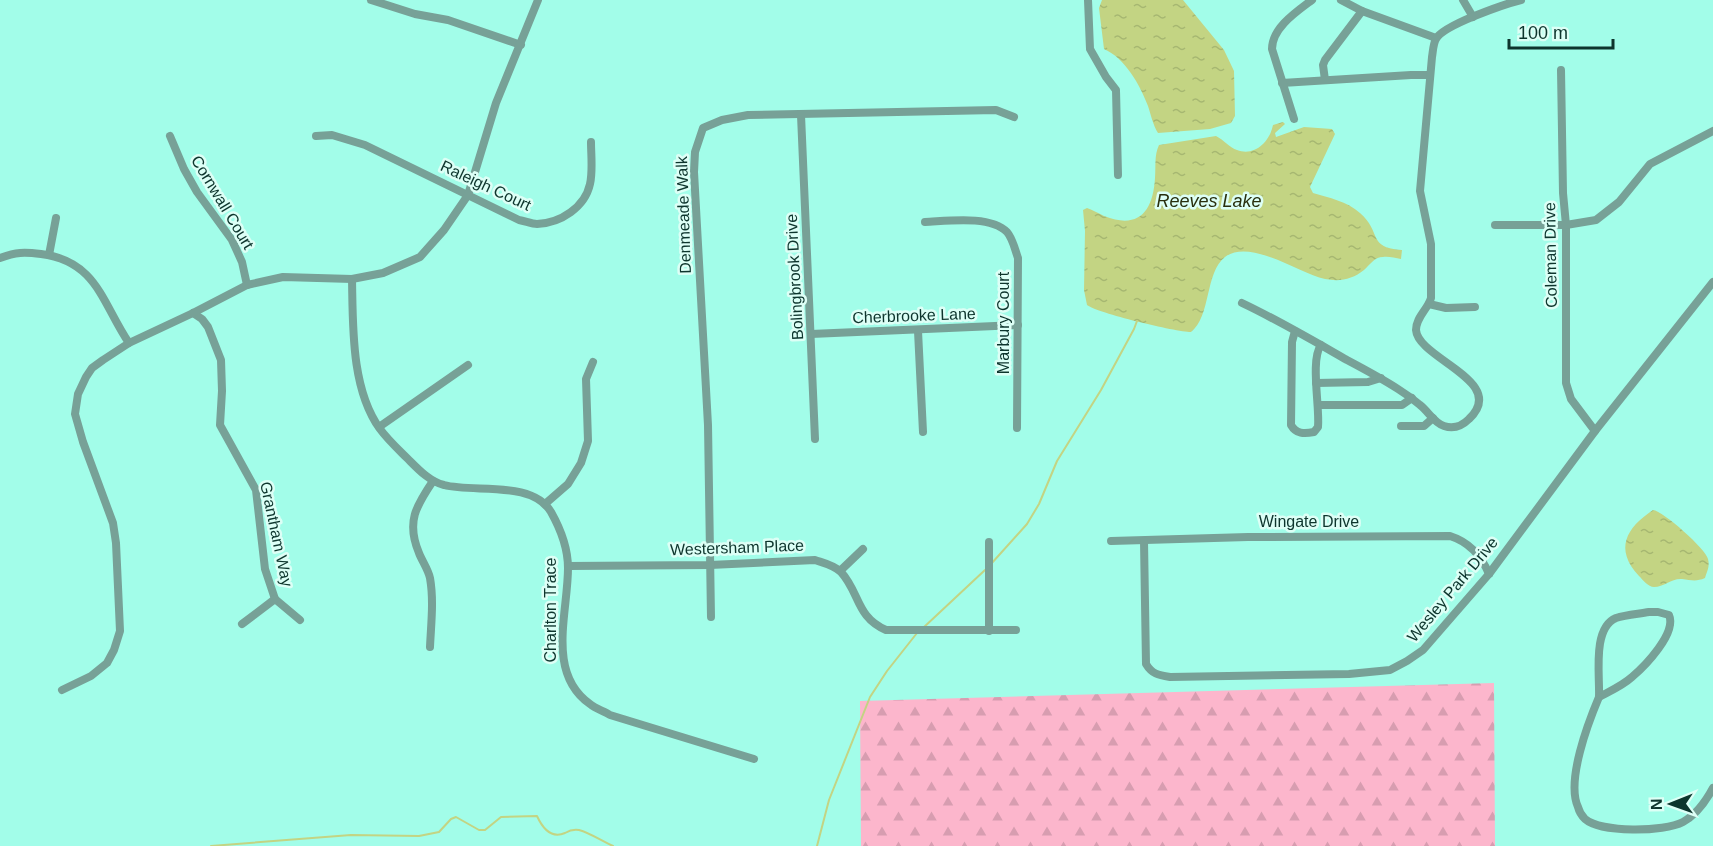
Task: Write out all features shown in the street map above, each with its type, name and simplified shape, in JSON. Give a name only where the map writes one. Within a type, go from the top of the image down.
[{"type":"street","points":[[371,0],[415,14],[448,20],[521,45]]},
{"type":"street","points":[[62,690],[91,676],[107,663],[120,631],[113,523],[83,442],[75,409],[81,387],[92,368],[129,343],[247,285],[283,277],[352,279],[383,273],[420,257],[444,230],[468,195],[496,103],[538,0]]},
{"type":"street","points":[[1088,0],[1090,50],[1116,90],[1118,175]]},
{"type":"street","points":[[1294,119],[1272,50],[1273,39],[1284,24],[1312,0]]},
{"type":"street","points":[[1341,0],[1362,11],[1436,38]]},
{"type":"street","points":[[1463,0],[1473,17]]},
{"type":"street","points":[[1242,303],[1381,378],[1412,398],[1443,426],[1460,425],[1473,415],[1478,402],[1473,386],[1466,377],[1425,347],[1416,331],[1418,322],[1429,304],[1431,244],[1420,183],[1430,75],[1436,38],[1440,33],[1473,17],[1519,0]]},
{"type":"street","points":[[1325,80],[1323,70],[1325,60],[1362,11]]},
{"type":"street","name":"Coleman Drive","points":[[1561,70],[1563,193],[1566,225],[1566,382],[1571,399],[1595,431]]},
{"type":"street","points":[[1282,83],[1430,75]]},
{"type":"street","name":"Denmeade Walk","points":[[711,617],[708,425],[694,172],[695,152],[703,128],[711,123],[748,115],[996,110],[1014,117]]},
{"type":"street","name":"Bolingbrook Drive","points":[[801,115],[815,439]]},
{"type":"street","points":[[1495,225],[1566,225],[1589,222],[1602,216],[1619,202],[1650,164],[1713,131]]},
{"type":"street","name":"Raleigh Court","points":[[316,136],[332,135],[365,145],[519,220],[537,224],[555,220],[572,212],[583,201],[590,184],[591,142]]},
{"type":"street","name":"Cornwall Court","points":[[170,136],[197,192],[232,240],[242,262],[247,285]]},
{"type":"street","points":[[49,255],[56,218]]},
{"type":"street","name":"Marbury Court","points":[[925,222],[970,220],[990,223],[1007,232],[1018,258],[1017,428]]},
{"type":"street","points":[[0,258],[17,252],[65,259],[90,277],[129,343]]},
{"type":"street","points":[[352,279],[357,368],[365,398],[379,427],[421,472],[443,485],[514,491],[545,504],[568,484],[581,463],[588,441],[586,379],[593,362]]},
{"type":"street","name":"Wesley Park Drive","points":[[1144,541],[1146,664],[1158,675],[1170,677],[1349,674],[1390,670],[1423,650],[1488,574],[1595,431],[1713,282]]},
{"type":"street","points":[[1429,304],[1446,308],[1475,307]]},
{"type":"street","name":"Grantham Way","points":[[193,313],[208,327],[221,360],[222,391],[219,425],[256,490],[265,569],[275,599],[300,620]]},
{"type":"street","name":"Cherbrooke Lane","points":[[812,334],[1018,325]]},
{"type":"street","points":[[918,331],[923,432]]},
{"type":"street","points":[[1295,331],[1292,342],[1291,425],[1294,431],[1305,433],[1317,431],[1319,420],[1316,383],[1317,353],[1321,345]]},
{"type":"street","points":[[379,427],[468,365]]},
{"type":"street","points":[[1316,383],[1368,382],[1381,378]]},
{"type":"street","points":[[1318,405],[1402,405],[1412,398]]},
{"type":"street","points":[[1401,426],[1424,426],[1433,418]]},
{"type":"street","points":[[430,647],[432,616],[429,576],[418,551],[413,533],[413,519],[418,504],[433,481]]},
{"type":"street","name":"Charlton Trace","points":[[545,504],[561,533],[568,566],[562,635],[564,668],[573,688],[590,704],[610,715],[754,759]]},
{"type":"street","name":"Wingate Drive","points":[[1111,542],[1248,537],[1450,536],[1470,546],[1484,562],[1488,574]]},
{"type":"street","points":[[989,542],[989,631]]},
{"type":"street","points":[[863,549],[840,571],[865,615],[874,625],[886,630],[1016,630]]},
{"type":"street","name":"Westersham Place","points":[[568,566],[710,565],[815,560],[840,571]]},
{"type":"street","name":"Grantham Way","points":[[242,624],[275,599]]},
{"type":"street","points":[[1599,697],[1632,677],[1650,658],[1669,632],[1671,620],[1668,615],[1648,612],[1616,618],[1605,625],[1600,640],[1599,697],[1581,746],[1574,792],[1578,809],[1586,820],[1605,827],[1644,830],[1681,823],[1696,812],[1713,788]]},
{"type":"green space","points":[[1494,683],[1495,846],[861,846],[860,701]]},
{"type":"water","points":[[1102,0],[1183,0],[1224,50],[1234,71],[1235,116],[1231,123],[1210,129],[1158,133],[1136,81],[1119,59],[1104,49],[1099,8]]},
{"type":"water","name":"Reeves Lake","points":[[1283,122],[1285,124],[1275,133],[1276,137],[1304,127],[1332,129],[1335,134],[1310,187],[1313,193],[1338,200],[1355,209],[1367,220],[1379,242],[1391,249],[1402,250],[1401,259],[1380,257],[1355,276],[1336,280],[1314,276],[1261,254],[1235,252],[1225,257],[1214,273],[1202,316],[1191,332],[1137,322],[1087,305],[1084,290],[1083,210],[1087,208],[1116,220],[1135,219],[1142,215],[1151,200],[1159,145],[1216,136],[1234,149],[1250,151],[1265,142],[1273,125]]},
{"type":"water","points":[[1653,510],[1674,523],[1705,554],[1709,564],[1705,578],[1678,579],[1652,587],[1631,566],[1625,548],[1630,532]]},
{"type":"waterway","points":[[991,564],[1027,524],[1039,504],[1057,461],[1101,390],[1137,321]]},
{"type":"waterway","points":[[923,628],[985,570]]},
{"type":"waterway","points":[[817,846],[829,800],[870,697],[917,633]]},
{"type":"waterway","points":[[211,846],[351,835],[419,836],[439,832],[451,819],[456,817],[479,830],[485,830],[501,817],[537,816],[544,828],[551,833],[560,834],[579,830],[613,846]]}]
